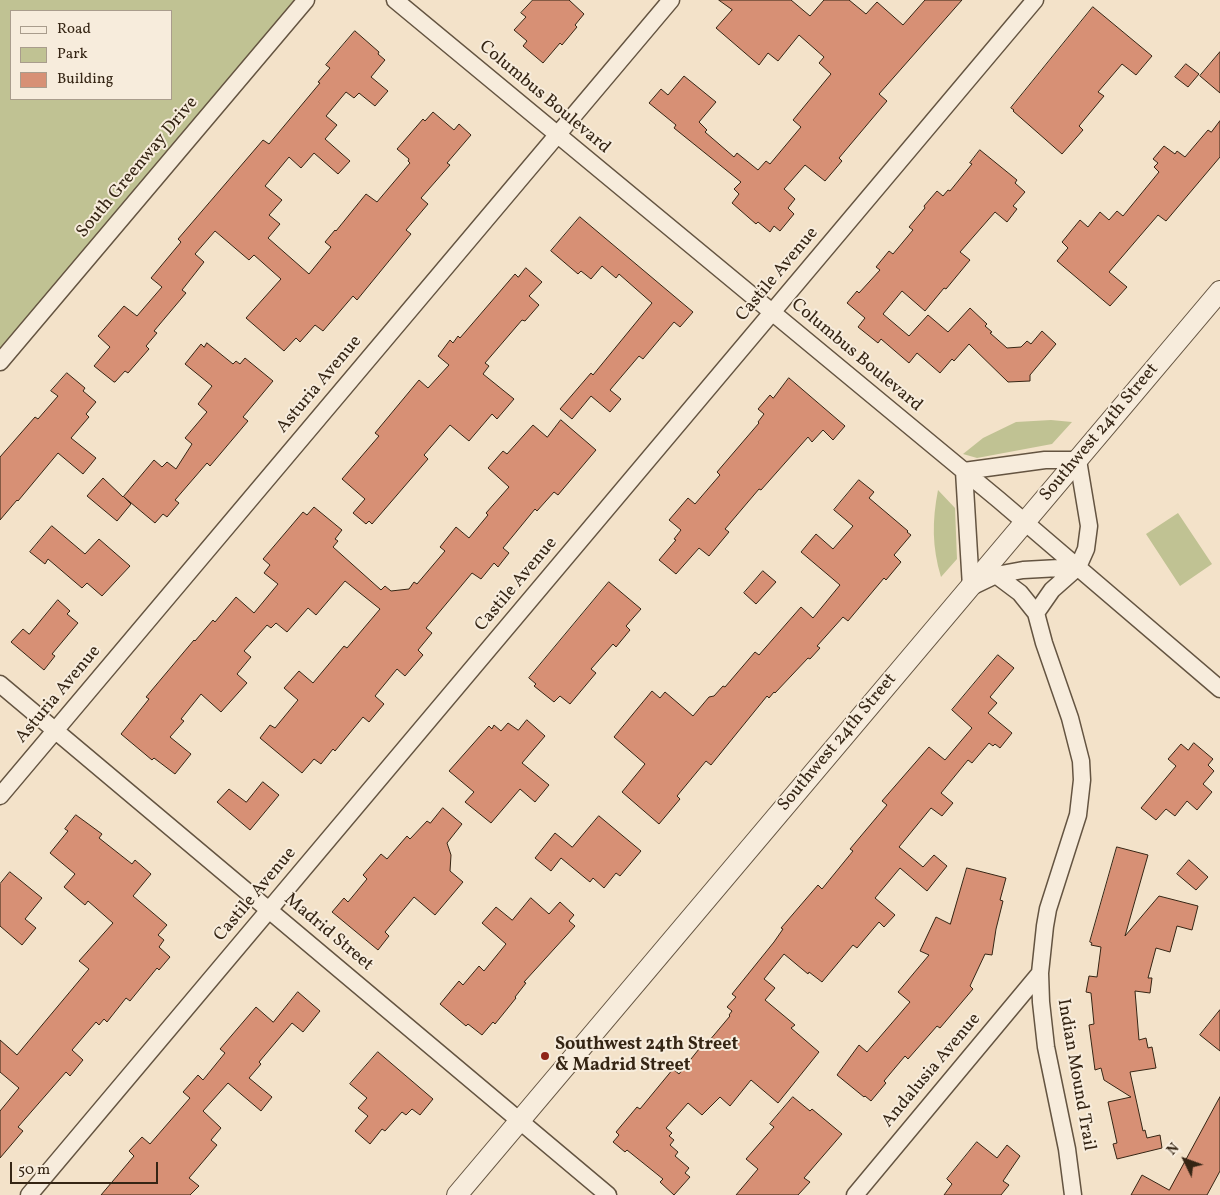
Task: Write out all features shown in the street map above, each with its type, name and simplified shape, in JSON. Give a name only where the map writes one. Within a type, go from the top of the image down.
[{"type":"street","name":"South Greenway Drive","points":[[0,362],[306,0]]},
{"type":"street","name":"Columbus Boulevard","points":[[395,0],[964,471],[1220,689]]},
{"type":"street","name":"Asturia Avenue","points":[[0,796],[671,0]]},
{"type":"street","name":"Castile Avenue","points":[[29,1195],[1035,0]]},
{"type":"street","name":"Southwest 24th Street","points":[[457,1195],[1220,291]]},
{"type":"street","points":[[1036,613],[1052,590],[1078,567],[1086,549],[1088,526],[1078,460],[1045,460],[964,471],[971,587],[996,575],[1022,570],[1078,567]]},
{"type":"street","name":"Indian Mound Trail","points":[[996,575],[1020,593],[1036,613],[1044,643],[1070,718],[1080,761],[1082,780],[1078,815],[1048,909],[1040,973],[1046,1047],[1067,1148],[1074,1195]]},
{"type":"street","name":"Madrid Street","points":[[0,684],[608,1195]]},
{"type":"street","name":"Andalusia Avenue","points":[[855,1195],[1040,973]]},
{"type":"green space","points":[[0,0],[295,0],[0,349]]},
{"type":"green space","points":[[1051,420],[1072,422],[1052,444],[977,458],[963,454],[983,438],[1016,422]]},
{"type":"green space","points":[[938,490],[955,508],[957,559],[941,577],[934,534]]},
{"type":"green space","points":[[1178,513],[1212,564],[1180,586],[1146,534]]},
{"type":"building","points":[[533,0],[569,0],[584,14],[575,25],[577,27],[562,45],[560,43],[543,63],[523,46],[527,41],[514,30],[526,17],[521,13]]},
{"type":"building","points":[[719,0],[791,0],[810,16],[824,0],[849,0],[866,14],[877,2],[903,25],[925,0],[962,0],[879,94],[887,101],[839,158],[842,161],[825,181],[805,165],[784,189],[795,199],[788,208],[794,214],[780,231],[774,226],[770,232],[758,222],[756,224],[732,203],[739,194],[734,189],[741,182],[674,128],[676,125],[649,103],[661,89],[668,95],[684,76],[716,102],[699,122],[707,130],[705,132],[734,157],[737,153],[758,170],[766,161],[770,164],[801,127],[793,120],[831,74],[819,63],[824,57],[799,35],[778,61],[768,53],[759,65],[716,28],[732,10]]},
{"type":"building","points":[[1093,7],[1152,56],[1136,75],[1122,64],[1098,92],[1104,96],[1079,126],[1083,130],[1062,154],[1011,108]]},
{"type":"building","points":[[355,31],[379,52],[378,54],[385,60],[371,77],[388,91],[375,106],[359,93],[354,98],[346,92],[326,116],[337,125],[325,139],[350,161],[338,174],[314,153],[301,168],[289,157],[265,186],[282,200],[269,215],[280,224],[268,238],[309,274],[331,247],[325,242],[366,194],[377,202],[410,163],[409,159],[397,149],[423,119],[425,121],[433,112],[454,130],[459,124],[471,135],[447,163],[450,165],[421,198],[428,204],[406,230],[411,234],[357,300],[353,296],[323,331],[315,325],[300,342],[296,338],[284,351],[246,318],[281,279],[254,255],[249,260],[215,231],[195,254],[204,262],[182,290],[186,293],[154,331],[157,333],[146,346],[149,349],[128,373],[125,371],[114,382],[94,366],[110,347],[98,336],[124,306],[137,316],[162,287],[151,278],[181,242],[178,239],[263,140],[269,144],[320,83],[318,82],[330,68],[326,65]]},
{"type":"building","points":[[1220,52],[1220,93],[1200,76]]},
{"type":"building","points":[[1186,64],[1199,74],[1188,87],[1175,77]]},
{"type":"building","points":[[1220,121],[1220,157],[1166,221],[1158,215],[1109,272],[1127,287],[1110,306],[1057,261],[1068,248],[1062,242],[1080,220],[1088,227],[1100,212],[1109,220],[1117,211],[1123,216],[1159,172],[1154,167],[1158,163],[1153,159],[1164,146],[1175,154],[1177,151],[1185,157],[1208,130],[1211,132]]},
{"type":"building","points":[[980,150],[1017,180],[1015,183],[1025,192],[1013,206],[1017,209],[1007,222],[995,212],[960,252],[970,260],[925,311],[902,291],[883,314],[909,336],[928,315],[948,332],[970,308],[987,324],[985,326],[992,332],[990,333],[1007,348],[1021,347],[1027,341],[1031,344],[1042,331],[1056,344],[1030,375],[1030,381],[1008,382],[969,344],[940,373],[917,353],[909,363],[881,339],[878,343],[858,327],[865,318],[847,303],[880,270],[876,267],[889,251],[893,254],[913,230],[909,227],[937,191],[943,196],[948,190],[950,191],[972,164],[970,163]]},
{"type":"building","points":[[580,217],[693,312],[680,327],[674,322],[643,359],[639,356],[610,390],[621,399],[610,412],[591,396],[572,419],[560,409],[591,373],[593,375],[652,303],[619,274],[616,278],[602,266],[591,279],[581,271],[578,274],[551,251]]},
{"type":"building","points":[[526,268],[542,282],[529,296],[539,305],[525,321],[522,320],[485,363],[489,366],[483,374],[514,399],[497,419],[492,414],[469,441],[450,425],[424,455],[428,459],[372,524],[369,521],[366,524],[353,513],[365,499],[342,479],[379,436],[375,433],[419,380],[428,388],[449,365],[438,356],[450,340],[453,343],[458,336],[460,338],[515,274],[518,277]]},
{"type":"building","points":[[207,343],[233,364],[236,361],[240,364],[245,358],[273,381],[243,417],[248,421],[210,466],[207,463],[175,500],[179,503],[167,517],[163,514],[155,523],[124,497],[131,504],[117,521],[87,496],[103,478],[123,497],[154,460],[162,467],[167,462],[176,469],[192,444],[185,438],[207,412],[198,404],[212,386],[185,364],[201,344],[204,347]]},
{"type":"building","points":[[67,373],[85,388],[83,391],[96,402],[86,414],[89,417],[71,438],[96,458],[83,474],[58,453],[0,520],[0,457],[35,417],[38,419],[58,396],[51,391]]},
{"type":"building","points":[[789,378],[845,426],[833,440],[823,430],[812,442],[808,437],[761,490],[759,489],[725,529],[729,532],[709,556],[699,548],[676,574],[659,560],[676,540],[674,539],[681,530],[669,520],[688,498],[695,504],[720,475],[717,472],[759,423],[764,414],[758,409],[770,395],[773,398]]},
{"type":"building","points":[[561,420],[596,450],[558,495],[554,492],[537,511],[535,509],[503,548],[509,553],[498,567],[494,563],[481,579],[472,573],[426,628],[432,633],[418,650],[423,655],[405,676],[397,669],[375,696],[384,704],[369,722],[363,717],[335,751],[333,749],[321,764],[314,759],[302,773],[260,738],[270,725],[275,728],[298,700],[284,688],[299,671],[313,683],[344,646],[347,648],[380,609],[345,581],[316,615],[308,608],[287,632],[276,623],[271,628],[267,625],[244,651],[251,657],[237,674],[247,683],[221,712],[201,694],[181,719],[184,721],[170,737],[191,754],[175,774],[154,758],[152,760],[121,734],[149,699],[146,697],[194,640],[213,620],[215,622],[236,597],[254,613],[278,584],[264,573],[270,565],[263,559],[303,512],[307,515],[314,507],[342,530],[335,539],[338,541],[333,547],[381,590],[385,586],[391,591],[409,589],[414,582],[417,584],[445,551],[440,547],[456,527],[469,538],[488,515],[486,513],[509,487],[488,468],[503,451],[507,454],[533,425],[547,437]]},
{"type":"building","points":[[859,480],[874,492],[869,498],[911,535],[894,555],[901,562],[886,580],[884,578],[848,621],[843,617],[817,646],[820,648],[810,659],[808,658],[775,693],[769,698],[767,696],[711,765],[706,761],[677,796],[680,799],[659,824],[622,792],[645,764],[614,737],[652,691],[660,698],[665,692],[693,716],[709,697],[714,696],[723,686],[725,687],[755,652],[759,655],[801,607],[813,618],[840,585],[801,552],[816,534],[833,549],[853,526],[834,510]]},
{"type":"building","points":[[52,526],[85,554],[99,539],[130,566],[102,596],[87,583],[82,588],[48,559],[45,564],[30,552]]},
{"type":"building","points":[[763,571],[776,582],[756,604],[744,593]]},
{"type":"building","points":[[609,582],[641,609],[626,626],[630,630],[616,647],[613,644],[591,669],[596,673],[570,704],[560,696],[554,702],[534,686],[536,684],[529,678]]},
{"type":"building","points":[[58,600],[70,611],[67,614],[78,623],[52,654],[55,656],[44,670],[11,642],[23,629],[29,634]]},
{"type":"building","points":[[998,655],[1014,668],[990,697],[997,703],[988,713],[1012,733],[1000,748],[995,744],[993,746],[989,743],[972,763],[968,760],[941,793],[953,803],[942,816],[931,808],[899,847],[923,867],[934,855],[947,866],[927,891],[900,868],[875,898],[895,915],[884,927],[879,922],[857,948],[853,945],[822,982],[809,972],[808,974],[784,954],[764,979],[775,988],[765,1000],[795,1025],[791,1028],[819,1052],[778,1103],[751,1080],[730,1106],[720,1097],[702,1115],[688,1103],[666,1128],[672,1133],[669,1136],[674,1140],[670,1145],[678,1152],[675,1156],[689,1168],[685,1173],[690,1177],[674,1195],[660,1182],[663,1179],[627,1150],[625,1152],[613,1142],[619,1135],[616,1132],[637,1107],[640,1109],[673,1069],[679,1074],[707,1039],[709,1041],[730,1016],[732,1011],[727,1007],[736,997],[732,994],[774,942],[783,929],[781,928],[818,885],[822,889],[853,851],[850,849],[887,805],[882,801],[929,747],[945,760],[972,728],[952,710]]},
{"type":"building","points":[[527,720],[545,736],[522,763],[549,785],[535,802],[520,789],[491,823],[465,802],[474,792],[449,771],[489,726],[492,729],[494,725],[501,731],[508,723],[518,730]]},
{"type":"building","points":[[1194,743],[1213,759],[1208,765],[1214,771],[1203,784],[1212,792],[1197,810],[1187,801],[1175,816],[1166,809],[1156,820],[1141,808],[1176,766],[1168,759],[1181,744],[1188,750]]},
{"type":"building","points":[[263,782],[279,795],[250,830],[217,802],[229,789],[246,802]]},
{"type":"building","points":[[443,808],[462,824],[447,843],[451,855],[450,871],[463,882],[435,915],[414,897],[385,932],[389,936],[378,950],[332,912],[344,898],[348,902],[367,879],[363,875],[381,854],[387,859],[407,836],[410,839],[427,821],[430,823]]},
{"type":"building","points":[[76,815],[102,834],[99,838],[132,864],[135,860],[151,874],[133,896],[167,925],[158,935],[164,940],[159,947],[170,957],[159,970],[157,968],[130,1001],[126,998],[107,1022],[104,1019],[99,1025],[96,1022],[72,1050],[83,1060],[70,1076],[66,1072],[18,1127],[23,1131],[0,1158],[0,1111],[19,1088],[0,1072],[0,1040],[17,1055],[89,969],[79,961],[113,923],[88,901],[85,905],[64,887],[75,874],[50,853],[68,831],[65,829]]},
{"type":"building","points":[[599,816],[641,851],[620,876],[616,873],[604,888],[593,878],[590,882],[561,858],[551,871],[535,858],[555,833],[572,847]]},
{"type":"building","points":[[1117,847],[1148,855],[1125,936],[1159,896],[1198,906],[1192,930],[1177,926],[1170,952],[1156,948],[1148,978],[1152,978],[1150,993],[1135,991],[1139,1040],[1146,1038],[1148,1048],[1152,1047],[1156,1068],[1130,1072],[1143,1131],[1145,1130],[1147,1138],[1160,1135],[1162,1148],[1117,1159],[1113,1144],[1117,1143],[1108,1102],[1131,1097],[1104,1080],[1101,1068],[1095,1070],[1089,1025],[1094,1024],[1091,993],[1086,992],[1089,976],[1097,977],[1101,947],[1091,945],[1092,943],[1090,942]]},
{"type":"building","points":[[1189,860],[1208,877],[1196,890],[1177,874]]},
{"type":"building","points":[[967,868],[1006,878],[1000,900],[1003,901],[992,955],[985,954],[970,986],[973,989],[940,1028],[937,1026],[908,1059],[905,1056],[884,1081],[886,1083],[871,1101],[837,1075],[859,1045],[867,1052],[910,1002],[898,992],[929,955],[920,951],[936,917],[950,924]]},
{"type":"building","points":[[10,872],[42,898],[25,919],[36,928],[22,945],[0,926],[0,884]]},
{"type":"building","points":[[531,898],[549,914],[560,902],[574,915],[569,921],[575,926],[524,982],[526,983],[516,998],[495,1024],[493,1022],[482,1035],[468,1024],[466,1026],[440,1004],[459,981],[463,985],[479,966],[484,971],[506,944],[482,923],[496,907],[512,920]]},
{"type":"building","points":[[298,992],[320,1011],[303,1032],[292,1023],[259,1062],[261,1064],[249,1078],[272,1097],[261,1111],[228,1083],[203,1111],[221,1128],[211,1140],[217,1145],[189,1178],[199,1186],[190,1195],[101,1195],[134,1156],[129,1151],[142,1137],[150,1144],[190,1098],[183,1092],[198,1075],[203,1080],[225,1053],[220,1049],[256,1007],[273,1022]]},
{"type":"building","points":[[1220,1010],[1220,1051],[1200,1035]]},
{"type":"building","points":[[378,1052],[433,1099],[420,1115],[412,1109],[406,1115],[402,1112],[385,1131],[382,1129],[370,1144],[355,1131],[368,1116],[358,1108],[367,1098],[350,1084]]},
{"type":"building","points":[[793,1097],[810,1111],[812,1109],[842,1134],[804,1178],[810,1182],[798,1195],[736,1195],[758,1169],[746,1159],[774,1127],[770,1124]]},
{"type":"building","points":[[1220,1097],[1220,1171],[1207,1195],[1131,1195],[1142,1175],[1169,1190]]},
{"type":"building","points":[[977,1142],[997,1158],[1007,1145],[1020,1156],[1003,1181],[1009,1185],[1001,1195],[944,1195],[952,1184],[947,1179]]},
{"type":"place","name":"Southwest 24th Street & Madrid Street","points":[[545,1056]]}]
